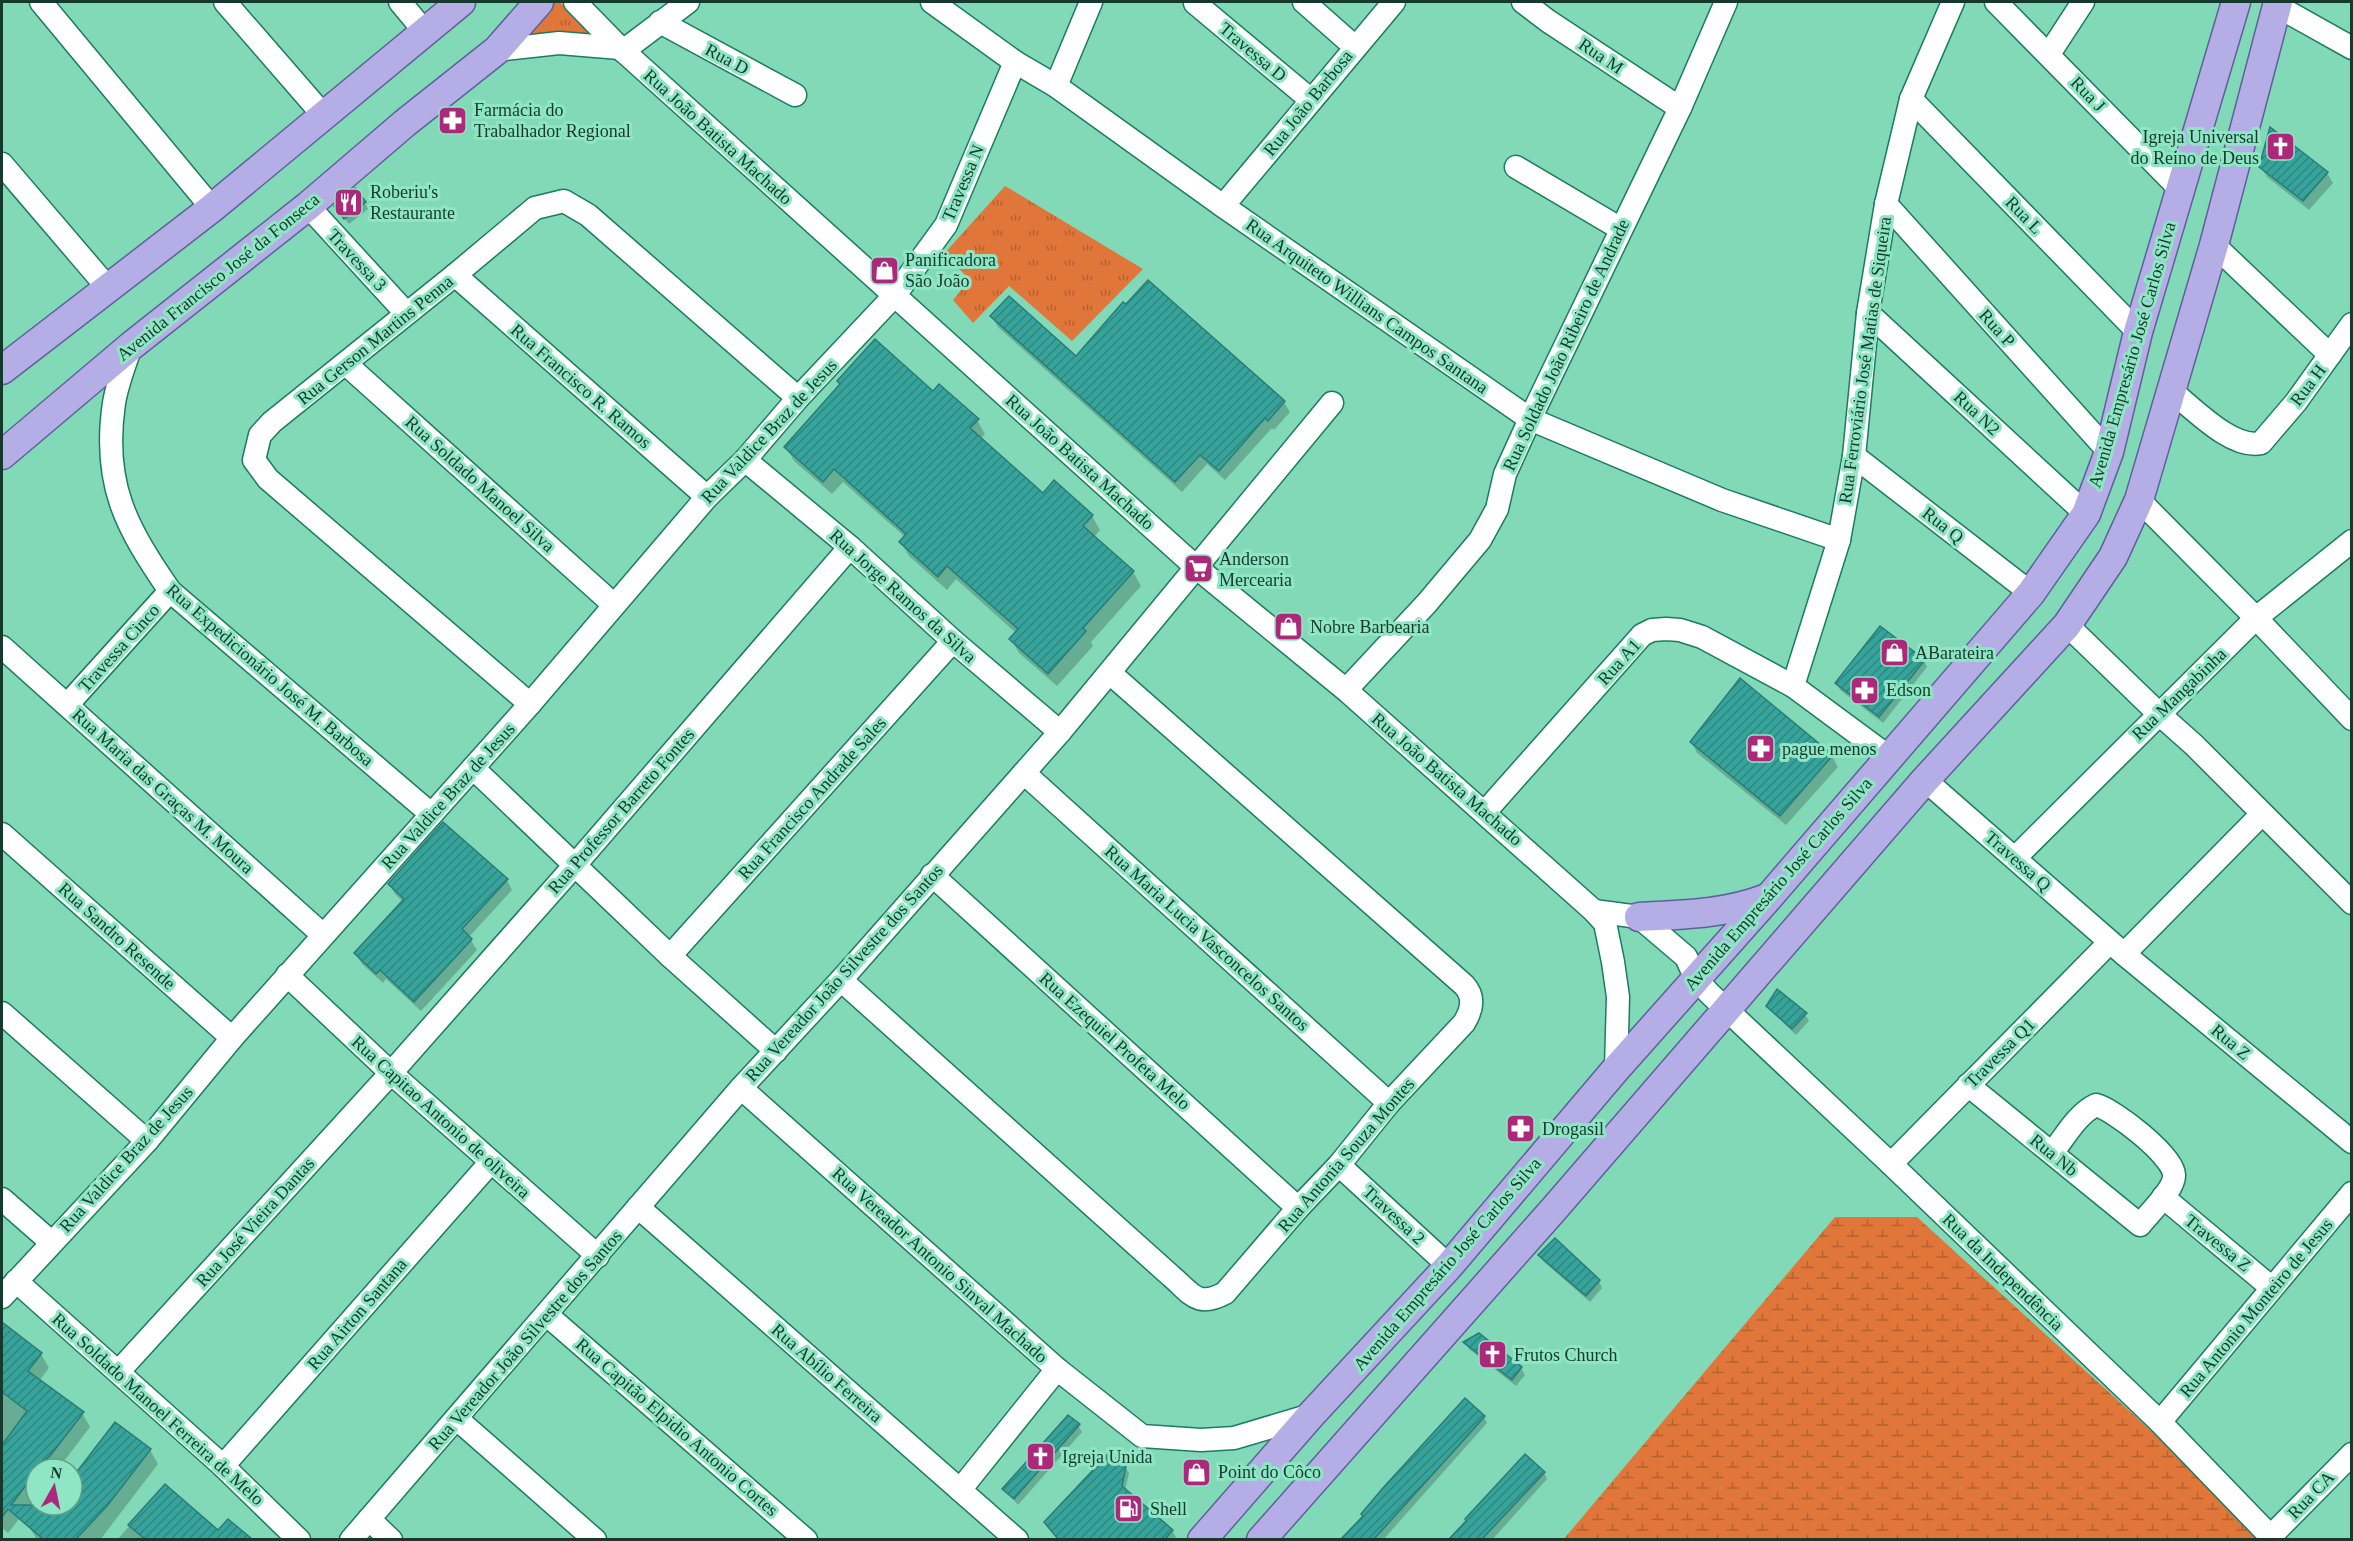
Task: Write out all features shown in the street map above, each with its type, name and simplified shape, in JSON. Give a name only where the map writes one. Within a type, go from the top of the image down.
[{"type":"main road","points":[[2,370],[212,208],[460,2]]},
{"type":"main road","name":"Avenida Francisco José da Fonseca","points":[[2,455],[131,346],[308,206],[405,123],[497,50],[539,2]]},
{"type":"main road","name":"Avenida Empresário José Carlos Silva","points":[[1202,1539],[1311,1415],[1449,1266],[1616,1069],[1769,897],[2031,593],[2086,514],[2109,452],[2138,332],[2236,2]]},
{"type":"main road","points":[[1261,1539],[1727,1010],[1925,780],[2067,625],[2113,557],[2139,500],[2214,245],[2277,4]]},
{"type":"main road","points":[[1639,917],[1689,914],[1748,906],[1769,897]]},
{"type":"street","points":[[41,2],[212,208]]},
{"type":"street","points":[[225,2],[324,116]]},
{"type":"street","points":[[400,2],[425,32]]},
{"type":"street","name":"Rua João Batista Machado","points":[[575,2],[621,50],[1197,568],[1346,690],[1600,917]]},
{"type":"street","points":[[497,50],[559,43],[621,50],[688,2]]},
{"type":"street","name":"Rua Arquiteto Willians Campos Santana","points":[[932,2],[1015,62],[1056,86],[1223,206],[1530,419],[1722,500],[1839,540]]},
{"type":"street","points":[[1056,86],[1092,2]]},
{"type":"street","points":[[1304,2],[1355,46]]},
{"type":"street","name":"Rua João Barbosa","points":[[1223,206],[1394,2]]},
{"type":"street","name":"Rua M","points":[[1523,2],[1680,108]]},
{"type":"street","name":"Rua Soldado João Ribeiro de Andrade","points":[[1346,690],[1427,603],[1480,540],[1497,509],[1505,474],[1530,419],[1680,108],[1726,2]]},
{"type":"street","name":"Rua Ferroviário José Matias de Siqueira","points":[[1793,686],[1839,540],[1854,456],[1868,313],[1886,204],[1911,99],[1953,2]]},
{"type":"street","name":"Rua J","points":[[1996,2],[2179,188]]},
{"type":"street","points":[[2049,54],[2083,2]]},
{"type":"street","name":"Travessa D","points":[[1195,3],[1311,100]]},
{"type":"street","points":[[2277,4],[2352,48]]},
{"type":"street","name":"Rua D","points":[[660,22],[795,95]]},
{"type":"street","name":"Travessa N","points":[[895,295],[930,249],[954,210],[981,138],[1015,62]]},
{"type":"street","name":"Rua L","points":[[1911,99],[2138,332]]},
{"type":"street","points":[[2,164],[108,288]]},
{"type":"street","points":[[1516,167],[1621,229]]},
{"type":"street","name":"Rua Gerson Martins Penna","points":[[531,704],[268,478],[254,460],[260,435],[272,422],[455,276],[535,208],[564,201],[588,214],[798,398]]},
{"type":"street","name":"Rua P","points":[[1886,204],[2109,452]]},
{"type":"street","name":"Travessa 3","points":[[308,206],[406,313]]},
{"type":"street","points":[[2214,245],[2330,355]]},
{"type":"street","name":"Rua Francisco R. Ramos","points":[[455,276],[707,497]]},
{"type":"street","name":"Rua Valdice Braz de Jesus","points":[[9,1289],[147,1141],[232,1038],[531,704],[613,604],[707,497],[745,460],[798,398],[895,295]]},
{"type":"street","name":"Rua N2","points":[[1868,313],[2086,514]]},
{"type":"street","name":"Rua H","points":[[2170,390],[2229,437],[2252,445],[2261,443],[2296,402],[2352,324]]},
{"type":"street","name":"Rua Expedicionário José M. Barbosa","points":[[131,346],[114,402],[111,441],[113,480],[123,512],[140,547],[170,591],[431,814]]},
{"type":"street","name":"Rua Soldado Manoel Silva","points":[[346,364],[613,604]]},
{"type":"street","name":"Rua Vereador João Silvestre dos Santos","points":[[351,1539],[741,1088],[841,980],[1060,732],[1332,403]]},
{"type":"street","name":"Rua Q","points":[[1854,456],[2031,593]]},
{"type":"street","name":"Rua Jorge Ramos da Silva","points":[[745,460],[850,547],[953,641],[1060,732]]},
{"type":"street","points":[[2139,500],[2352,719]]},
{"type":"street","name":"Rua Mangabinha","points":[[2015,858],[2158,713],[2256,618],[2352,541]]},
{"type":"street","name":"Rua Professor Barreto Fontes","points":[[390,1074],[575,865],[850,547]]},
{"type":"street","name":"Travessa Cinco","points":[[67,705],[170,591]]},
{"type":"street","points":[[2067,625],[2194,745],[2352,903]]},
{"type":"street","name":"Rua A1","points":[[1485,812],[1642,635],[1652,630],[1680,630],[1702,637],[1793,686]]},
{"type":"street","name":"Rua Francisco Andrade Sales","points":[[670,956],[953,641]]},
{"type":"street","name":"Rua Maria das Graças M. Moura","points":[[2,647],[323,935]]},
{"type":"street","name":"Rua Antonia Souza Montes","points":[[841,980],[1171,1276],[1203,1301],[1214,1299],[1225,1293],[1298,1208],[1339,1165],[1389,1103],[1464,1023],[1472,1002],[1469,991],[1110,673]]},
{"type":"street","points":[[1793,686],[1889,757]]},
{"type":"street","points":[[473,768],[670,956],[776,1052]]},
{"type":"street","name":"Rua Maria Lucia Vasconcelos Santos","points":[[1024,773],[1389,1103]]},
{"type":"street","name":"Travessa Q","points":[[1925,780],[2117,948]]},
{"type":"street","points":[[2117,948],[2262,814]]},
{"type":"street","name":"Rua Sandro Resende","points":[[2,834],[232,1038]]},
{"type":"street","name":"Rua Ezequiel Profeta Melo","points":[[932,875],[1298,1208]]},
{"type":"street","points":[[1616,1069],[1618,997],[1600,917],[1639,917]]},
{"type":"street","name":"Rua da Independência","points":[[1639,917],[1686,957],[1696,980],[1892,1164],[2160,1422],[2272,1538]]},
{"type":"street","name":"Travessa Q1","points":[[1892,1164],[1968,1085],[2117,948]]},
{"type":"street","name":"Rua Z","points":[[2117,948],[2352,1142]]},
{"type":"street","name":"Rua Capitao Antonio de oliveira","points":[[288,975],[390,1074],[598,1256]]},
{"type":"street","points":[[2,1013],[147,1141]]},
{"type":"street","name":"Rua José Vieira Dantas","points":[[119,1371],[390,1074]]},
{"type":"street","name":"Rua Nb","points":[[1968,1085],[2140,1225],[2163,1197]]},
{"type":"street","name":"Rua Vereador Antonio Sinval Machado","points":[[741,1088],[1057,1369],[1142,1436],[1201,1440],[1234,1438],[1311,1415]]},
{"type":"street","points":[[2052,1153],[2088,1109],[2096,1105],[2106,1107],[2166,1157],[2173,1168],[2175,1177],[2163,1197]]},
{"type":"street","name":"Rua Airton Santana","points":[[223,1466],[490,1163]]},
{"type":"street","name":"Travessa 2","points":[[1339,1165],[1449,1266]]},
{"type":"street","name":"Rua Antonio Monteiro de Jesus","points":[[2160,1422],[2352,1193]]},
{"type":"street","name":"Travessa Z","points":[[2163,1197],[2272,1288]]},
{"type":"street","points":[[2,1199],[51,1242]]},
{"type":"street","name":"Rua Abílio Ferreira","points":[[638,1207],[1017,1539]]},
{"type":"street","name":"Rua Soldado Manoel Ferreira de Melo","points":[[9,1289],[119,1371],[299,1539]]},
{"type":"street","name":"Rua Capitão Elpidio Antonio Cortes","points":[[547,1315],[806,1539]]},
{"type":"street","points":[[960,1490],[1057,1369]]},
{"type":"street","points":[[457,1419],[595,1539]]},
{"type":"street","name":"Rua CA","points":[[2272,1538],[2352,1454]]},
{"type":"street","points":[[369,1519],[391,1539]]},
{"type":"green space","points":[[555,2],[559,2],[601,39],[525,33]]},
{"type":"green space","points":[[1005,186],[1143,269],[1072,341],[1009,286],[973,323],[953,300],[970,279],[943,255]]},
{"type":"green space","points":[[1835,1217],[1917,1217],[2170,1448],[2256,1539],[1563,1540]]},
{"type":"building","name":"Igreja Universal do Reino de Deus","points":[[2270,127],[2328,172],[2303,201],[2259,167]]},
{"type":"building","name":"Roberiu's Restaurante","points":[[355,188],[366,202],[344,219],[334,206]]},
{"type":"building","points":[[1148,280],[1285,401],[1268,421],[1265,418],[1219,471],[1200,455],[1175,482],[990,316],[1009,296],[1076,356],[1123,302],[1126,304]]},
{"type":"building","points":[[875,339],[933,391],[939,384],[979,419],[970,428],[1043,493],[1054,480],[1093,515],[1083,526],[1134,571],[1083,628],[1086,631],[1048,674],[1009,639],[1018,629],[947,566],[938,577],[899,542],[906,534],[834,469],[823,482],[784,447],[840,384],[837,381]]},
{"type":"building","points":[[1880,626],[1925,660],[1879,717],[1835,683]]},
{"type":"building","name":"pague menos","points":[[1740,678],[1833,755],[1780,816],[1690,742]]},
{"type":"building","points":[[443,822],[508,879],[462,929],[472,939],[414,1002],[380,970],[376,974],[354,953],[404,899],[388,884]]},
{"type":"building","points":[[1777,989],[1807,1013],[1792,1029],[1766,1006]]},
{"type":"building","points":[[1555,1238],[1600,1280],[1586,1296],[1538,1255]]},
{"type":"building","points":[[2,1322],[42,1353],[28,1371],[84,1412],[49,1457],[24,1457],[24,1488],[11,1505],[24,1505],[24,1517],[84,1517],[84,1462],[115,1422],[151,1449],[107,1506],[76,1539],[43,1539],[8,1509],[2,1517],[2,1445],[27,1411],[2,1392]]},
{"type":"building","name":"Frutos Church","points":[[1479,1333],[1522,1367],[1512,1380],[1463,1342]]},
{"type":"building","points":[[1465,1398],[1485,1416],[1374,1539],[1341,1539],[1363,1516],[1361,1514],[1382,1489]]},
{"type":"building","name":"Igreja Unida","points":[[1068,1415],[1080,1424],[1014,1499],[1002,1489]]},
{"type":"building","points":[[1109,1453],[1126,1466],[1122,1486],[1173,1530],[1165,1539],[1058,1539],[1044,1522]]},
{"type":"building","points":[[1525,1454],[1545,1472],[1482,1539],[1449,1539],[1466,1521],[1465,1519]]},
{"type":"building","points":[[165,1484],[218,1530],[228,1519],[252,1539],[145,1539],[128,1525]]},
{"type":"place","name":"Farmácia do Trabalhador Regional","points":[[453,120]]},
{"type":"place","name":"Igreja Universal do Reino de Deus","points":[[2280,147]]},
{"type":"place","name":"Roberiu's Restaurante","points":[[349,202]]},
{"type":"place","name":"Panificadora São João","points":[[884,270]]},
{"type":"place","name":"Anderson Mercearia","points":[[1198,569]]},
{"type":"place","name":"Nobre Barbearia","points":[[1289,627]]},
{"type":"place","name":"ABarateira","points":[[1894,653]]},
{"type":"place","name":"Edson","points":[[1865,690]]},
{"type":"place","name":"pague menos","points":[[1761,749]]},
{"type":"place","name":"Drogasil","points":[[1521,1129]]},
{"type":"place","name":"Frutos Church","points":[[1493,1355]]},
{"type":"place","name":"Igreja Unida","points":[[1041,1457]]},
{"type":"place","name":"Point do Côco","points":[[1197,1472]]},
{"type":"place","name":"Shell","points":[[1129,1509]]}]
